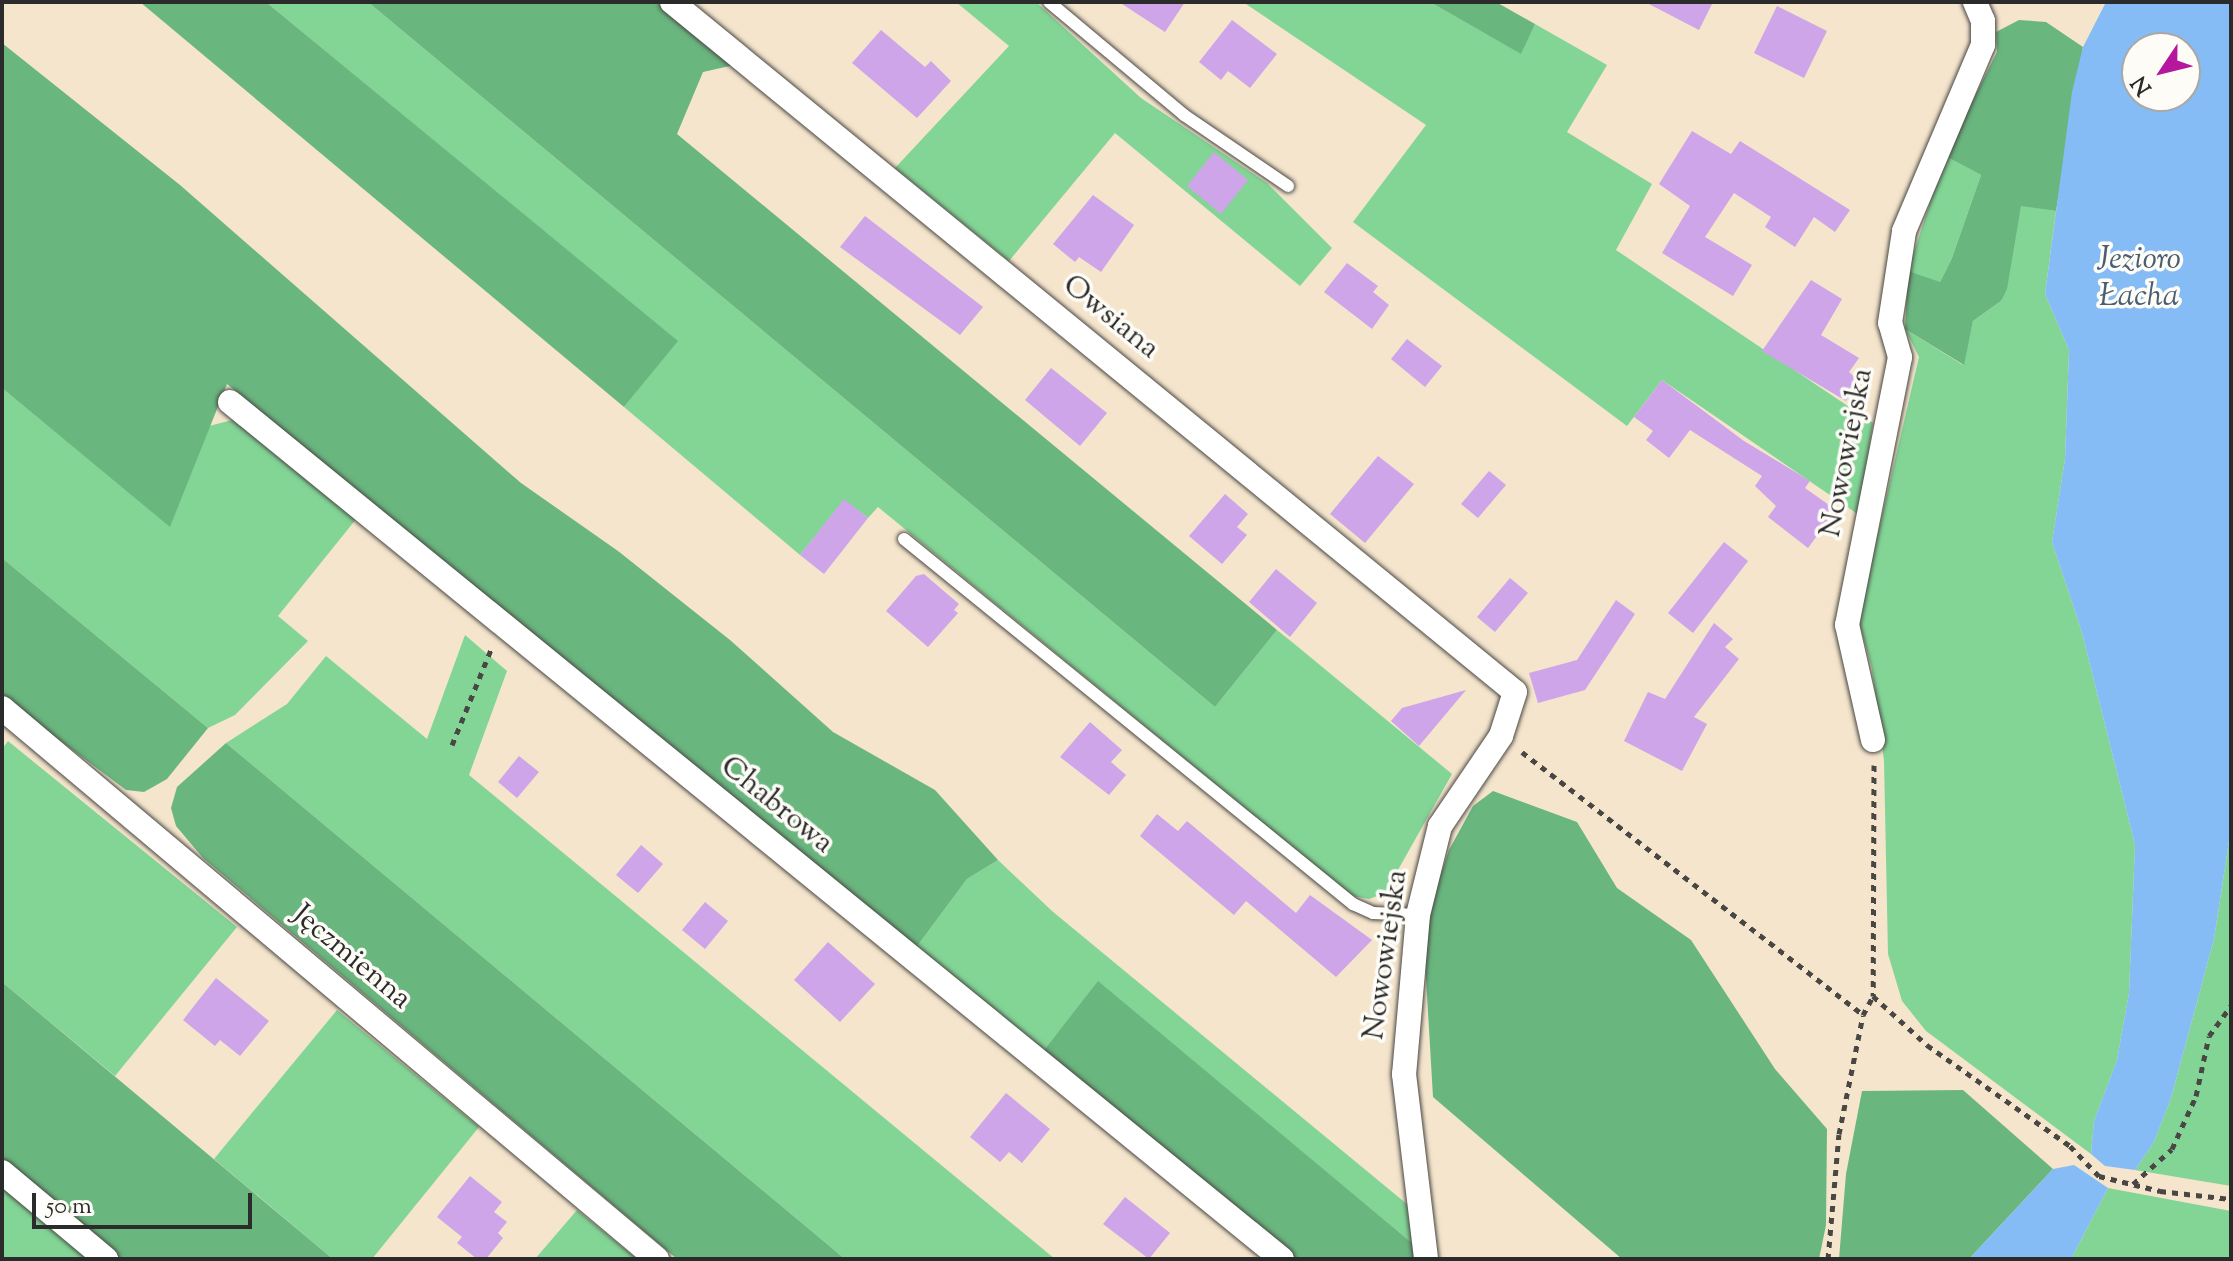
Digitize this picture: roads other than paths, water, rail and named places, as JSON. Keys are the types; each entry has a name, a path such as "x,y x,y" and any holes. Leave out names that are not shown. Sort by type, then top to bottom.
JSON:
{"street":[{"name":"Owsiana","path":"672,2 1508,683"},
{"name":"Nowowiejska","path":"1873,740 1871,712 1847,625 1900,357 1890,323 1904,231 1983,45 1983,21 1975,2"},
{"name":"Chabrowa","path":"230,402 1282,1259"},
{"name":"Nowowiejska","path":"1426,1259 1404,1074 1418,915 1440,826 1501,736 1514,709 1515,692 1508,683"},
{"name":"Jęczmienna","path":"2,708 657,1259"},
{"path":"2,1172 106,1259"}],"lane":[{"path":"1049,2 1184,115 1288,186"},
{"path":"904,539 1353,904 1373,913 1418,915"}],"water":[{"name":"Jezioro Łacha","path":"2106,2 2231,2 2231,828 2214,939 2171,1098 2154,1142 2135,1170 2105,1166 2091,1154 2094,1121 2117,1060 2129,993 2135,845 2081,629 2052,542 2065,459 2069,350 2045,294 2072,92 2083,47"},
{"path":"2074,1165 2108,1188 2071,1259 1969,1259 2053,1169"}]}
